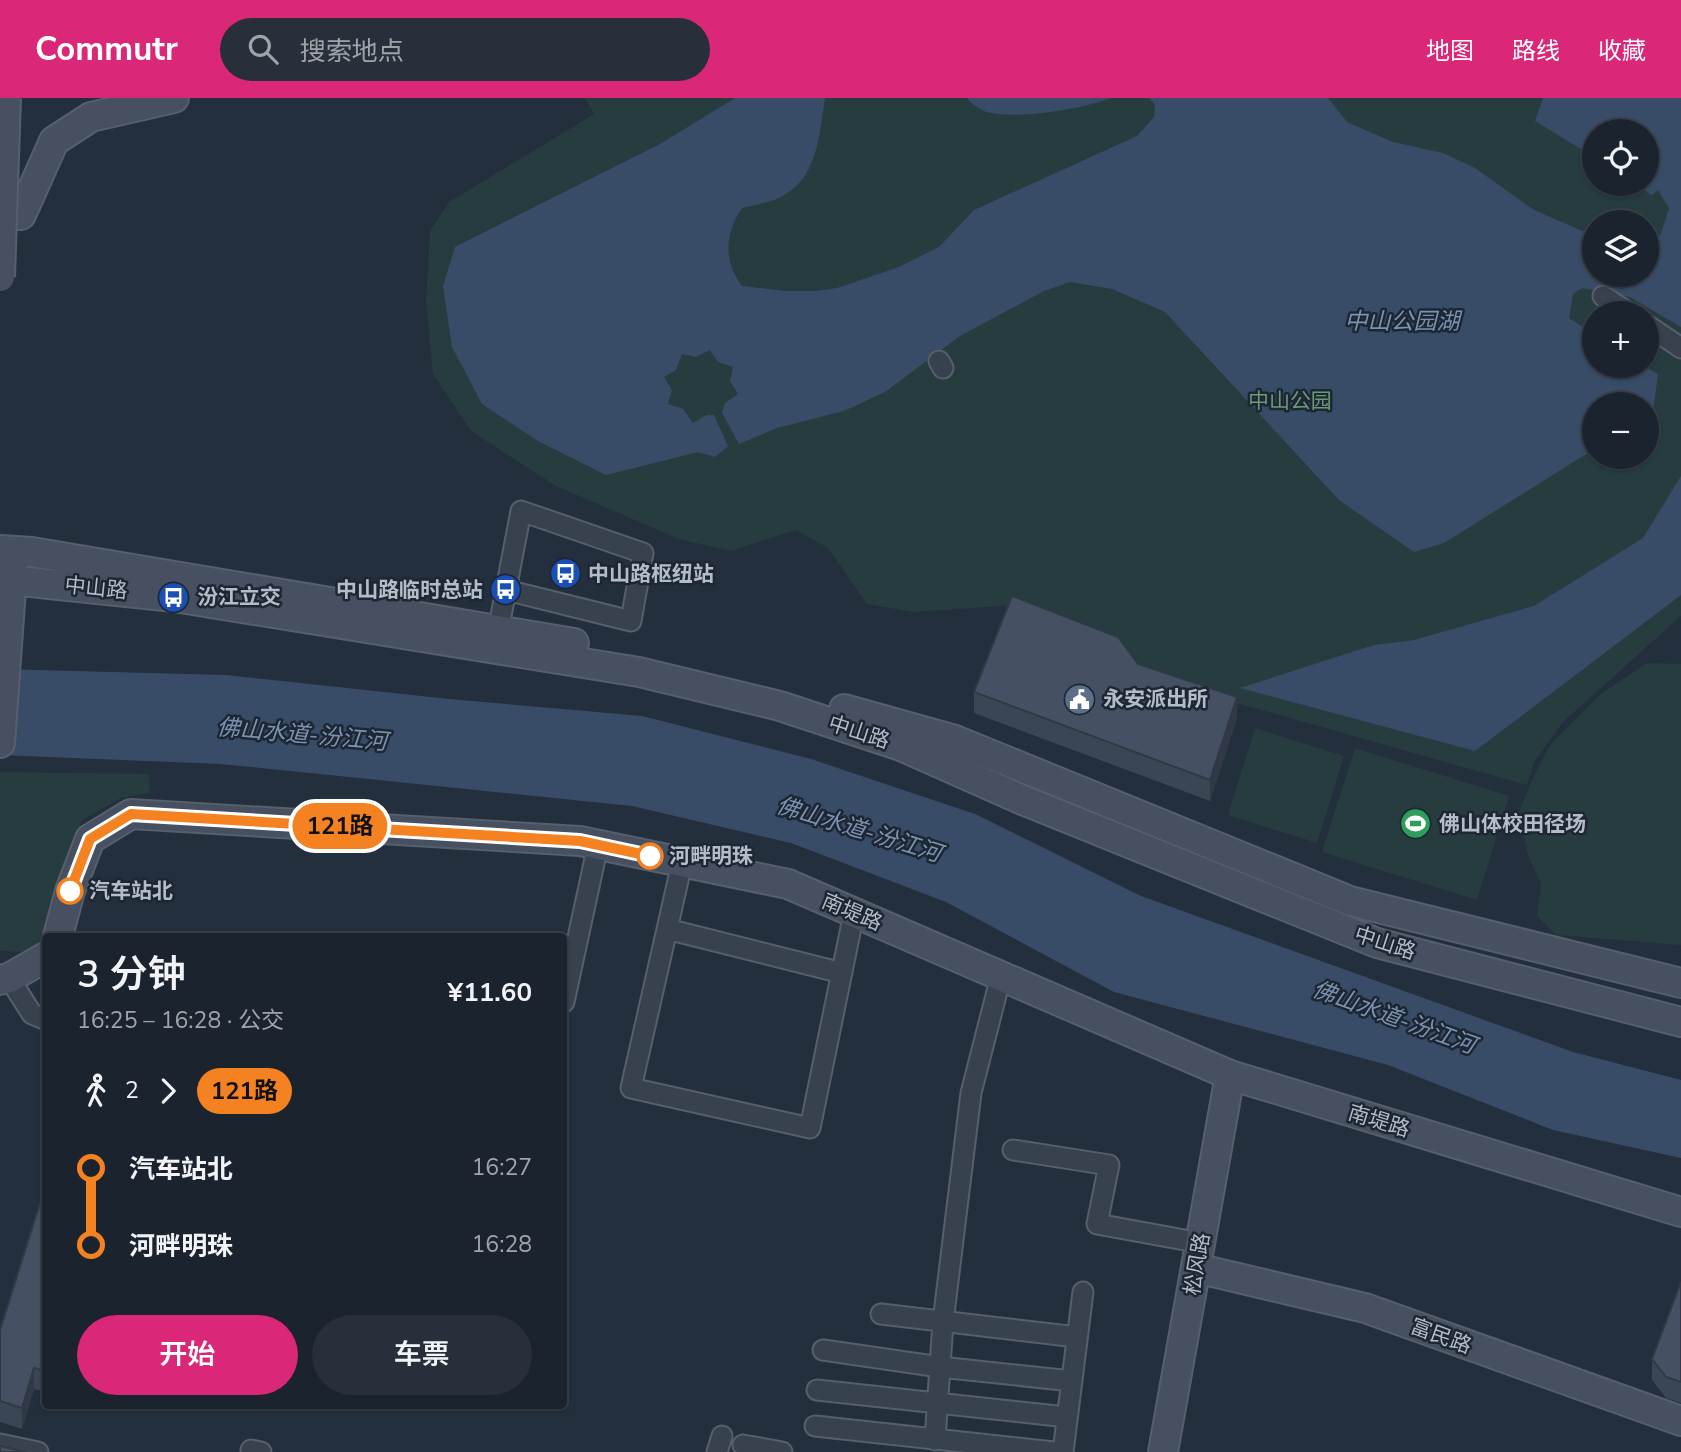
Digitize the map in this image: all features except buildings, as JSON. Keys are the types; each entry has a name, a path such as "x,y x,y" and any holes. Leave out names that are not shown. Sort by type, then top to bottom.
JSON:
{"street":[{"path":"0,277 6,98"},
{"path":"11,215 54,141 91,117 174,98"},
{"path":"1603,296 1611,301"},
{"path":"1659,333 1681,348"},
{"path":"496,640 521,511 643,553 631,621 506,590"},
{"path":"0,743 7,550"},
{"name":"中山路","path":"7,550 496,640 780,706 901,746 1025,801 1377,943 1681,1022"},
{"name":"中山路","path":"6,580 174,597 496,640 670,659 955,740 1350,901 1681,983"},
{"name":"南堤路","path":"59,933 70,891 90,839 131,814 580,841 788,884 1230,1075 1681,1212"},
{"path":"567,988 598,845"},
{"path":"682,863 631,1088 810,1128 854,913"},
{"path":"667,929 842,973"},
{"path":"42,959 5,979 32,1014 42,1018"},
{"path":"935,1440 943,1322 971,1093 1000,976"},
{"name":"松风路","path":"1163,1452 1230,1075"},
{"path":"1013,1150 1110,1165 1097,1224 1198,1255"},
{"name":"富民路","path":"1198,1255 1365,1308 1681,1421"},
{"path":"1063,1452 1083,1292"},
{"path":"881,1314 1077,1337"},
{"path":"823,1350 940,1367 1072,1381"},
{"path":"817,1390 1067,1416"},
{"path":"815,1426 1054,1452"},
{"path":"0,1444 38,1452"},
{"path":"743,1445 782,1452"}],"green space":[{"name":"中山公园","path":"585,98 1681,98 1681,616 1563,722 1534,762 1527,785 1141,676 1016,605 913,612 867,604 828,548 796,530 731,551 679,539 556,486 471,431 433,374 426,302 430,231 449,202 594,114"},
{"path":"1647,663 1681,664 1681,945 1556,935 1537,916 1541,884 1528,855 1519,812 1550,745 1601,694"},
{"path":"1255,728 1344,756 1317,843 1228,815"},
{"name":"佛山体校田径场","path":"1355,748 1509,796 1477,900 1322,852"},
{"path":"0,772 149,774 150,793 121,798 81,821 47,933 42,933 41,953 0,951"}],"water":[{"name":"中山公园湖","path":"735,98 825,98 818,141 802,180 779,198 742,208 732,227 729,247 732,267 742,286 816,291 837,288 899,267 939,247 974,210 1137,136 1154,117 1155,105 1149,98 1328,98 1347,122 1393,142 1443,153 1475,168 1534,210 1582,231 1582,287 1659,287 1659,235 1669,208 1659,192 1659,119 1582,119 1582,150 1535,121 1543,98 1681,98 1681,327 1659,314 1659,301 1637,301 1630,297 1582,288 1573,294 1569,318 1582,326 1582,378 1657,378 1656,392 1582,392 1582,457 1444,543 1414,552 1339,500 1165,312 1112,289 1070,282 1044,291 960,336 885,392 844,411 777,428 739,444 722,413 725,403 738,394 730,381 733,367 718,362 710,350 696,357 682,354 676,370 664,377 672,390 668,404 683,409 693,423 706,415 714,415 728,446 715,457 698,452 606,475 538,441 482,404 452,347 443,286 455,247 660,144"},
{"path":"967,98 1110,98 1066,110 1011,115 984,111"},
{"path":"1681,476 1681,595 1475,751 1240,688 1374,645 1414,640 1534,606 1643,538"},
{"name":"佛山水道-汾江河","path":"0,669 225,675 642,716 811,759 975,814 1141,896 1573,1052 1681,1080 1681,1158 1553,1130 1388,1065 1114,992 946,902 791,843 632,806 221,764 0,755"}],"bus line":[{"name":"121路","path":"70,891 90,839 131,814 580,841 650,856"}],"place":[{"name":"中山路枢纽站","path":"565,574"},
{"name":"中山路临时总站","path":"506,590"},
{"name":"汾江立交","path":"174,597"},
{"name":"永安派出所","path":"1080,699"},
{"name":"佛山体校田径场","path":"1416,824"},
{"name":"河畔明珠","path":"650,856"},
{"name":"汽车站北","path":"70,891"}]}
